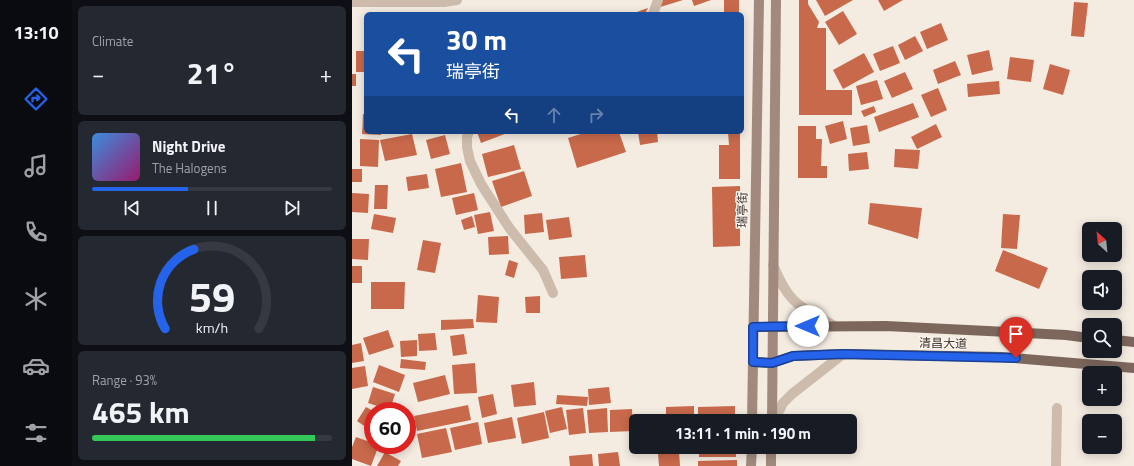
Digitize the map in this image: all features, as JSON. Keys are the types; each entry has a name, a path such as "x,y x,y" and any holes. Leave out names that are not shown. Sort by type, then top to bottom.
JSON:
{"main road":[{"name":"瑞亭街","path":"752,414 759,0"},
{"path":"773,414 772,326 776,0"},
{"name":"清昌大道","path":"753,327 886,326 1082,337"},
{"path":"1122,341 1134,342"},
{"name":"清昌大道","path":"753,362 772,363 793,356 843,354 1002,357 1134,368"},
{"path":"751,466 752,454"},
{"path":"771,454 771,466"}],"street":[{"path":"352,2 444,2 457,0"},
{"path":"654,12 658,0"},
{"path":"468,134 467,147 470,161 481,184 510,229 543,270 553,293"},
{"path":"773,264 790,297 810,313 835,326"},
{"path":"777,414 783,403 792,394 843,354"},
{"path":"1056,466 1058,408"}],"building":[{"path":"661,0 683,0 657,8"},
{"path":"692,0 711,0 694,6"},
{"path":"724,0 739,0 739,12 724,12"},
{"path":"799,0 808,0 808,4 819,22 817,28 826,28 826,90 852,90 852,115 799,115"},
{"path":"816,0 853,0 825,16"},
{"path":"878,0 903,0 884,11"},
{"path":"1074,2 1088,3 1084,37 1071,36"},
{"path":"648,8 646,12 637,12"},
{"path":"843,11 857,34 839,45 825,22"},
{"path":"941,23 948,40 927,49 920,32"},
{"path":"915,36 923,51 905,60 898,45"},
{"path":"893,46 900,63 880,71 873,54"},
{"path":"989,50 993,70 972,75 967,55"},
{"path":"356,51 364,51 364,72 356,72"},
{"path":"864,53 874,72 843,89 833,70"},
{"path":"1010,57 1034,60 1031,82 1007,79"},
{"path":"955,61 961,75 938,84 933,70"},
{"path":"1050,64 1070,70 1063,95 1043,89"},
{"path":"905,72 913,89 892,98 884,81"},
{"path":"352,74 356,74 356,86 352,86"},
{"path":"877,80 883,99 861,105 856,86"},
{"path":"999,81 1000,94 968,97 967,84"},
{"path":"938,88 947,110 931,117 921,95"},
{"path":"913,103 919,117 879,132 874,117"},
{"path":"874,106 876,112 864,117 861,111"},
{"path":"364,114 364,134 381,135 362,134"},
{"path":"843,121 847,139 830,144 825,126"},
{"path":"936,124 942,137 917,149 911,137"},
{"path":"867,125 870,143 853,146 850,128"},
{"path":"798,126 816,126 816,139 822,139 821,166 827,166 827,178 798,178"},
{"path":"412,134 417,155 385,161 380,140"},
{"path":"478,134 505,134 481,143"},
{"path":"581,134 620,134 626,152 577,168 568,138"},
{"path":"638,134 657,134 658,142 640,145"},
{"path":"728,134 740,134 740,179 719,179 719,145 729,145"},
{"path":"445,135 450,154 431,159 426,140"},
{"path":"360,139 379,140 378,167 360,166"},
{"path":"514,145 521,169 488,177 482,154"},
{"path":"895,149 920,150 918,169 894,167"},
{"path":"867,152 869,169 849,171 848,154"},
{"path":"461,163 467,192 441,197 435,169"},
{"path":"352,169 362,169 362,182 352,182"},
{"path":"524,171 532,196 501,207 492,181"},
{"path":"427,174 429,188 408,191 406,177"},
{"path":"375,185 388,185 387,209 374,209"},
{"path":"740,186 740,246 713,247 712,187"},
{"path":"352,193 369,194 368,213 352,212"},
{"path":"474,193 478,210 456,215 452,198"},
{"path":"870,203 922,208 918,239 868,224"},
{"path":"490,212 494,231 478,234 474,215"},
{"path":"542,213 544,232 525,234 524,215"},
{"path":"374,214 396,218 393,233 371,229"},
{"path":"1003,214 1020,215 1017,249 1001,248"},
{"path":"472,216 475,227 464,230 461,220"},
{"path":"569,217 572,237 549,240 546,220"},
{"path":"508,236 509,254 489,255 488,237"},
{"path":"352,239 369,239 368,260 352,259"},
{"path":"423,240 441,243 435,273 417,270"},
{"path":"1003,250 1048,268 1039,289 995,271"},
{"path":"585,255 587,277 561,279 559,257"},
{"path":"509,260 518,263 514,278 505,275"},
{"path":"352,266 362,266 362,283 352,283"},
{"path":"371,282 405,282 404,309 371,309"},
{"path":"478,295 499,297 497,323 476,322"},
{"path":"540,296 540,313 526,313 525,297"},
{"path":"473,319 474,328 441,330 441,320"},
{"path":"388,330 394,347 369,355 363,338"},
{"path":"435,333 437,350 419,351 418,334"},
{"path":"464,334 467,354 453,356 450,336"},
{"path":"417,340 417,356 401,357 400,341"},
{"path":"361,343 364,361 352,363 352,345"},
{"path":"401,359 426,362 425,370 400,368"},
{"path":"475,363 477,393 454,394 452,365"},
{"path":"379,365 405,375 399,392 373,382"},
{"path":"365,366 368,386 352,389 352,368"},
{"path":"445,375 450,394 418,402 413,383"},
{"path":"534,382 536,405 514,407 511,385"},
{"path":"373,387 395,394 392,402 368,402"},
{"path":"609,387 611,403 589,405 588,389"},
{"path":"493,394 497,414 482,418 478,397"},
{"path":"557,395 588,397 587,406 556,404"},
{"path":"468,405 471,420 417,431 416,416"},
{"path":"694,406 694,414 666,414 666,407"},
{"path":"735,406 735,414 698,414 698,407"},
{"path":"562,407 567,429 550,433 545,411"},
{"path":"583,408 586,433 569,435 566,410"},
{"path":"607,408 608,432 589,433 587,410"},
{"path":"632,409 632,414 629,414 629,431 610,432 610,410"},
{"path":"364,410 364,426 357,421"},
{"path":"544,412 549,438 522,444 517,418"},
{"path":"512,417 516,438 488,443 484,423"},
{"path":"478,422 482,444 455,450 450,428"},
{"path":"446,428 452,452 422,458 417,434"},
{"path":"356,437 364,440 364,454 376,454 371,466 352,459 352,447"},
{"path":"618,452 620,466 599,466 598,454"},
{"path":"384,454 389,454 401,461 398,466 377,466"},
{"path":"592,454 593,466 570,466 569,456"},
{"path":"658,454 679,454 680,466 659,466"},
{"path":"699,454 736,454 736,457 699,457"},
{"path":"737,460 737,466 698,466 698,461"}],"route":[{"path":"808,326 753,327 753,362 772,363 793,356 843,354 1016,358"}]}
